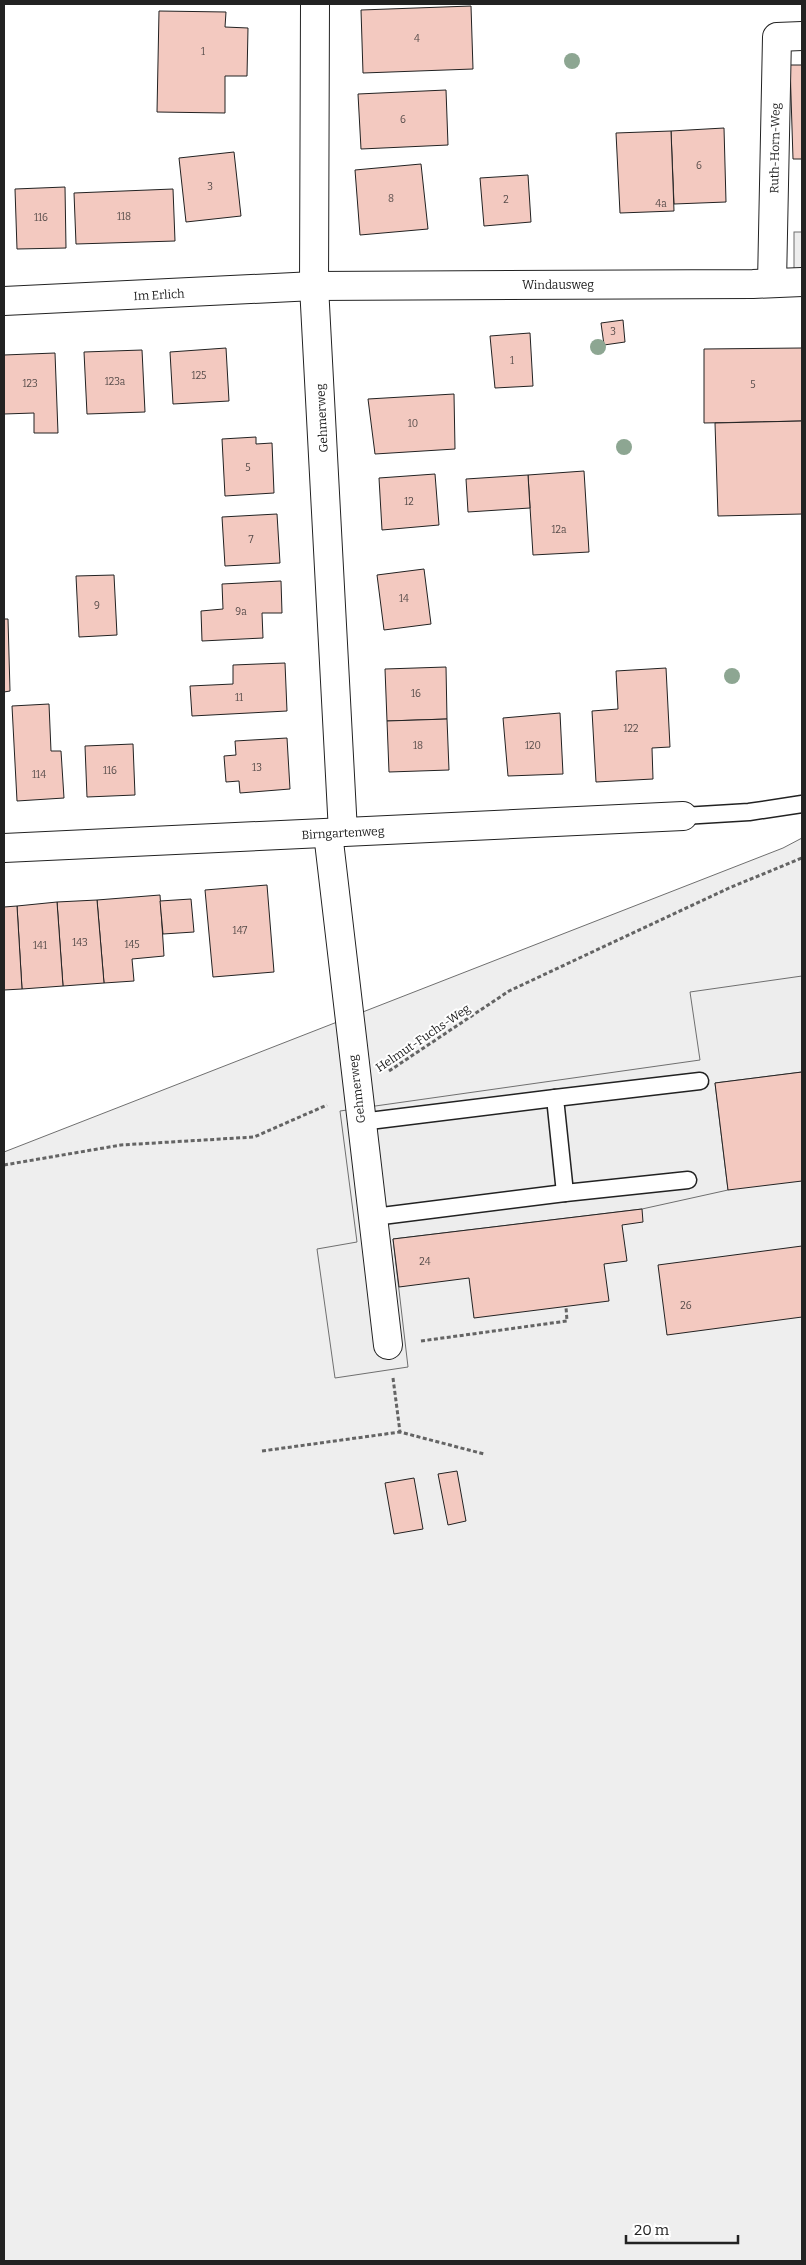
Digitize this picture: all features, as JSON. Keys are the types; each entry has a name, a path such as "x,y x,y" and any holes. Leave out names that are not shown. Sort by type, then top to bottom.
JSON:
{"street":[{"name":"Gehmerweg","path":"315,4 314,286 331,570 336,833 361,1122 388,1345"},
{"name":"Ruth-Horn-Weg","path":"772,283 777,37 802,36"},
{"name":"Windausweg","path":"314,286 802,282"},
{"name":"Im Erlich","path":"4,301 314,286"},
{"name":"Birngartenweg","path":"4,848 683,816"}],"lane":[{"path":"683,816 749,812 802,804"},
{"path":"361,1122 700,1081"},
{"path":"555,1098 565,1193"},
{"path":"374,1217 688,1180"}],"path":[{"name":"Helmut-Fuchs-Weg","path":"4,1165 121,1146 254,1137 358,1092 509,991 729,888 802,858"},
{"path":"400,1432 388,1345 567,1321 566,1306"},
{"path":"262,1451 400,1432 484,1454"}],"shaded area":[{"path":"794,232 802,232 802,282 794,282"},
{"path":"802,838 802,2261 4,2261 4,1152 783,848"},
{"path":"802,976 802,1072 715,1083 728,1190 642,1209 393,1239 408,1367 335,1378 317,1249 357,1242 340,1111 700,1060 690,992"}],"building":[{"path":"471,6 473,69 363,73 361,10"},
{"path":"159,11 226,12 225,27 248,28 247,76 225,76 225,113 157,112"},
{"path":"790,65 802,65 802,159 793,159"},
{"path":"446,90 448,145 361,149 358,94"},
{"path":"724,128 726,202 674,204 671,131"},
{"path":"671,131 674,211 620,213 616,133"},
{"path":"234,152 241,216 186,222 179,158"},
{"path":"421,164 428,229 360,235 355,170"},
{"path":"528,175 531,222 484,226 480,178"},
{"path":"65,187 66,248 17,249 15,189"},
{"path":"173,189 175,241 76,244 74,193"},
{"path":"623,320 625,342 604,345 601,323"},
{"path":"530,333 533,386 495,388 490,336"},
{"path":"226,348 229,401 173,404 170,352"},
{"path":"802,348 802,421 704,423 704,349"},
{"path":"142,350 145,412 87,414 84,352"},
{"path":"55,353 58,433 34,433 34,413 4,414 4,355"},
{"path":"454,394 455,449 375,454 368,399"},
{"path":"802,421 802,514 718,516 715,423"},
{"path":"256,437 256,444 272,443 274,493 225,496 222,439"},
{"path":"584,471 589,552 533,555 528,475"},
{"path":"435,474 439,525 382,530 379,478"},
{"path":"528,475 530,508 468,512 466,479"},
{"path":"277,514 280,563 225,566 222,517"},
{"path":"424,569 431,624 384,630 377,575"},
{"path":"114,575 117,635 79,637 76,576"},
{"path":"281,581 282,613 262,613 263,638 202,641 201,611 223,609 222,584"},
{"path":"4,619 8,619 10,691 4,692"},
{"path":"285,663 287,711 192,716 190,686 233,684 233,665"},
{"path":"446,667 447,719 387,721 385,669"},
{"path":"666,668 670,747 652,748 653,779 596,782 592,711 618,709 616,671"},
{"path":"49,704 51,751 61,751 64,798 17,801 12,706"},
{"path":"560,713 563,774 508,776 503,718"},
{"path":"447,719 449,770 389,772 387,721"},
{"path":"287,738 290,789 240,793 239,781 226,782 224,756 236,755 235,741"},
{"path":"133,744 135,795 87,797 85,746"},
{"path":"267,885 274,972 213,977 205,890"},
{"path":"160,895 164,956 132,959 134,981 104,983 97,900"},
{"path":"191,899 194,932 163,934 160,901"},
{"path":"97,900 104,983 63,986 57,902"},
{"path":"57,902 63,986 22,989 17,906"},
{"path":"17,906 22,989 4,990 4,907"},
{"path":"802,1072 802,1181 728,1190 715,1083"},
{"path":"642,1209 643,1222 622,1225 627,1261 604,1264 609,1301 474,1318 469,1278 399,1287 393,1239"},
{"path":"802,1246 802,1317 667,1335 658,1265"},
{"path":"457,1471 466,1521 448,1525 438,1474"},
{"path":"414,1478 423,1529 394,1534 385,1483"}]}
